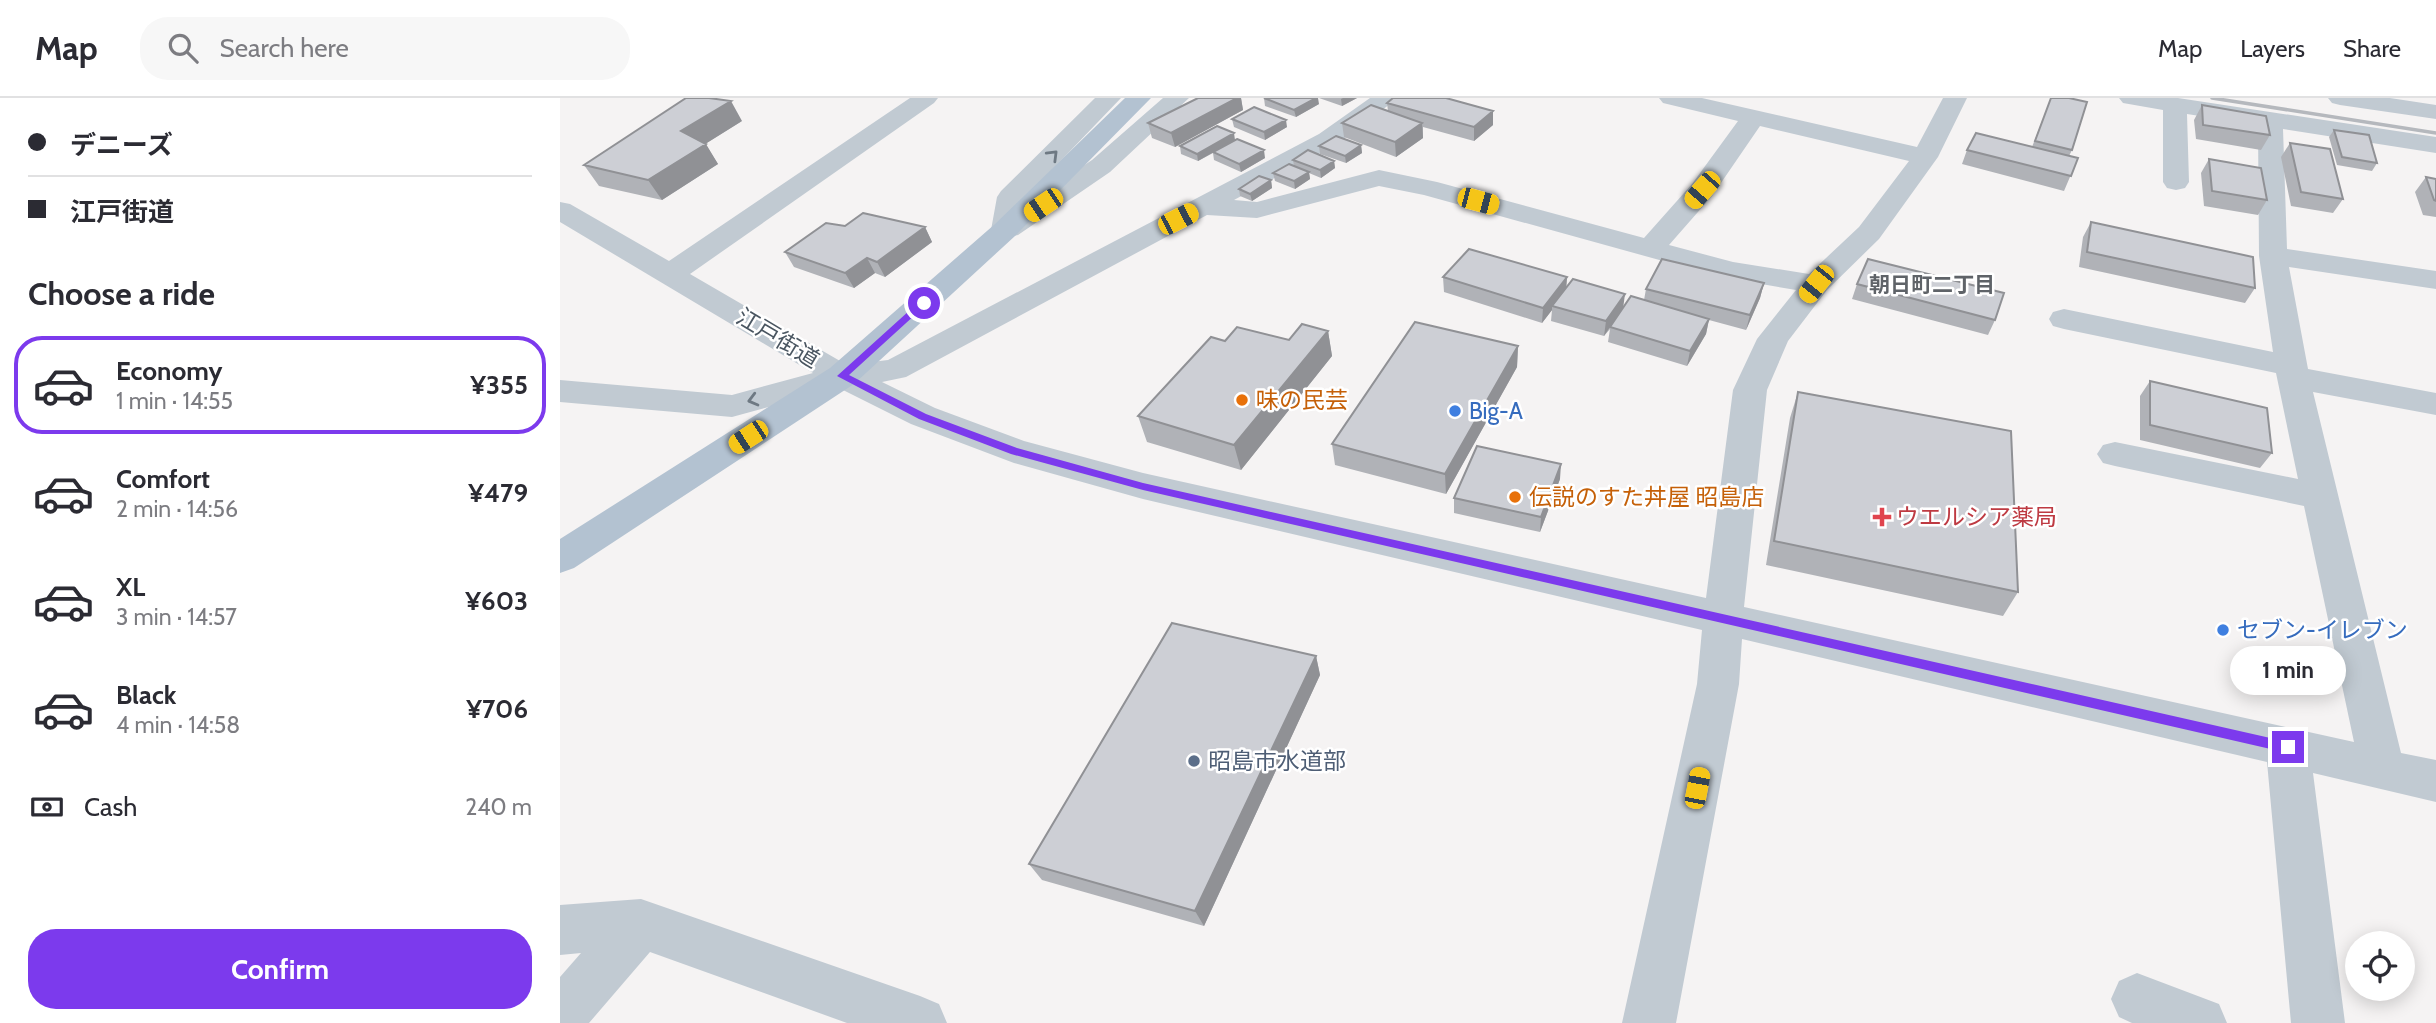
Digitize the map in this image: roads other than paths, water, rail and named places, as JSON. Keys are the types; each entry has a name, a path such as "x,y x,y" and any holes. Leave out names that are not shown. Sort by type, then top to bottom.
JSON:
{"main road":[{"path":"560,558 842,376 1005,230 1139,98"}],"street":[{"path":"670,274 926,98"},
{"path":"1005,230 1011,197 1109,98"},
{"path":"1005,230 1101,166 1177,98"},
{"path":"569,398 732,406 842,376 895,370 1328,139 1386,98"},
{"path":"1671,98 1925,156"},
{"path":"1650,1023 1718,684 1723,618 1750,390 1773,339 1816,284 1869,233 1925,156 1955,98"},
{"path":"2131,98 2436,145"},
{"path":"2340,98 2436,112"},
{"path":"2175,105 2176,182"},
{"path":"1651,247 1702,190 1753,118"},
{"path":"2270,120 2273,256 2292,372 2318,496 2382,768"},
{"path":"1202,206 1257,210 1378,178 1429,188 1731,271 1816,284"},
{"name":"江戸街道","path":"560,210 842,376 923,416 1014,451 1130,483 2436,780"},
{"path":"2273,256 2436,280"},
{"path":"2064,320 2436,404"},
{"path":"2115,454 2318,496"},
{"path":"2288,747 2318,1023"},
{"path":"560,1016 641,924"},
{"path":"560,930 641,924 920,1023"},
{"path":"2137,999 2200,1023"}],"railway":[{"path":"2212,98 2436,133"}],"place":[{"name":"味の民芸","path":"1242,400"},
{"name":"Big-A","path":"1455,411"},
{"name":"伝説のすた丼屋 昭島店","path":"1515,497"},
{"name":"ウエルシア薬局","path":"1882,517"},
{"name":"セブン-イレブン","path":"2223,630"},
{"name":"昭島市水道部","path":"1194,761"}],"district":[{"name":"朝日町二丁目","path":"1932,284"}]}
